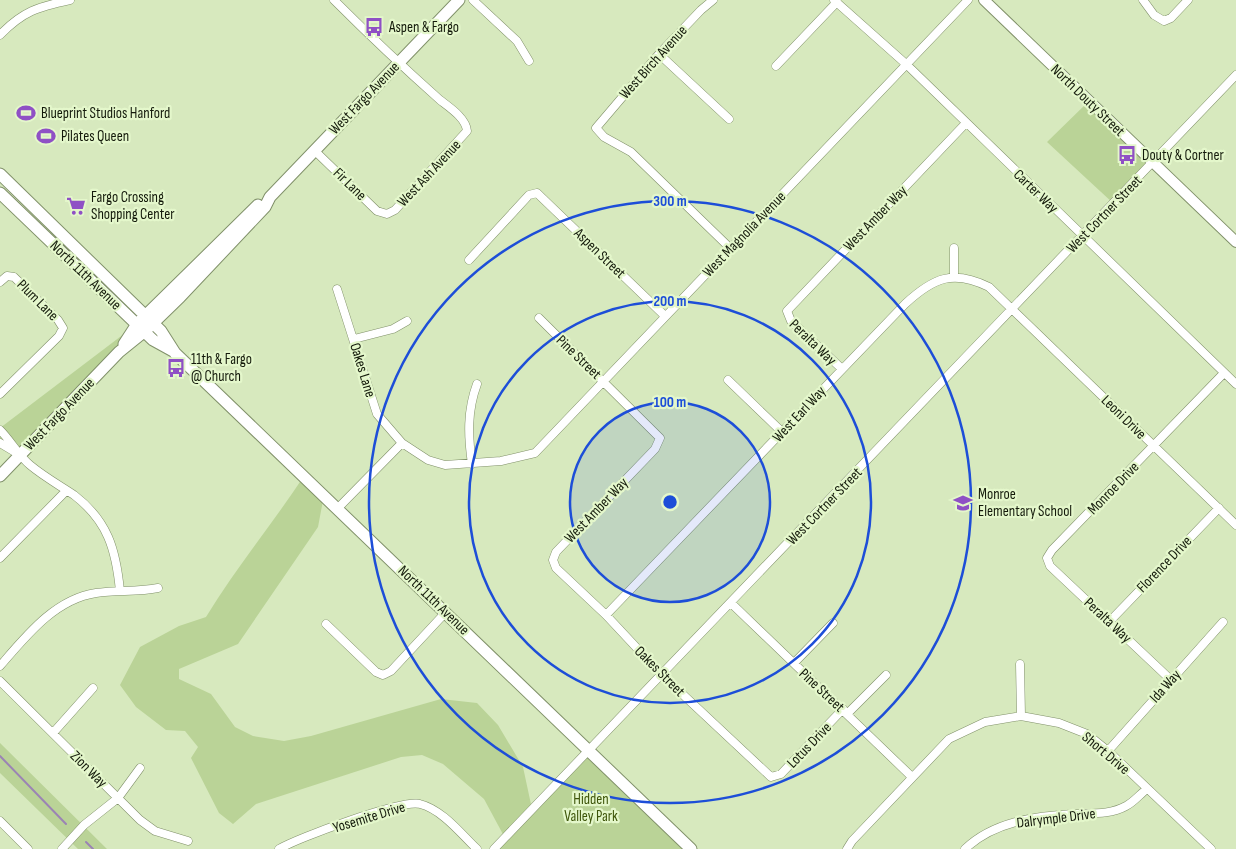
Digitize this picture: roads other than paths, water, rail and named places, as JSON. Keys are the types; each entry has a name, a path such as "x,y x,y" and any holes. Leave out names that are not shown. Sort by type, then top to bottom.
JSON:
{"main road":[{"name":"West Fargo Avenue","path":"0,476 119,352 234,227 261,202 270,197 459,0"},
{"name":"North 11th Avenue","path":"0,174 59,232 145,323 153,340 176,353 692,849"},
{"name":"North 11th Avenue","path":"0,192 9,195 43,228 59,232"},
{"name":"North 11th Avenue","path":"0,192 145,323"}],"street":[{"path":"0,35 27,12 38,7 70,0"},
{"path":"472,0 517,41 529,61"},
{"name":"West Birch Avenue","path":"713,0 701,10 660,54 596,128 604,137 630,152 730,248"},
{"name":"West Magnolia Avenue","path":"402,443 422,457 437,463 472,464 535,453 968,0"},
{"name":"North Douty Street","path":"984,0 1236,242"},
{"path":"1143,0 1154,14 1164,21 1171,18 1188,0"},
{"path":"336,1 399,62"},
{"path":"776,66 836,1"},
{"name":"Carter Way","path":"836,1 906,64 1236,384"},
{"path":"660,54 729,120"},
{"name":"West Ash Avenue","path":"387,214 395,210 466,134 468,129 452,110 399,62"},
{"name":"West Cortner Street","path":"494,849 1236,76"},
{"name":"West Amber Way","path":"786,313 966,123"},
{"name":"Fir Lane","path":"314,150 377,210 387,214"},
{"name":"Aspen Street","path":"469,260 529,195 534,192 541,196 665,316"},
{"path":"954,248 954,276 970,279 988,287 1013,309"},
{"name":"Plum Lane","path":"0,282 10,275 14,276 63,328 59,336 0,394"},
{"name":"West Earl Way","path":"606,615 921,289 954,276"},
{"name":"Oakes Lane","path":"337,289 377,414 402,443"},
{"name":"Leoni Drive","path":"1013,309 1236,525"},
{"name":"Peralta Way","path":"786,313 791,321 842,369"},
{"name":"Pine Street","path":"539,318 660,438"},
{"path":"354,339 392,329 407,321"},
{"name":"Monroe Drive","path":"1047,560 1052,550 1224,373"},
{"path":"728,380 782,432"},
{"path":"472,464 468,427 477,384"},
{"path":"0,430 13,443 20,455"},
{"name":"West Amber Way","path":"553,560 562,545 655,449 660,438"},
{"path":"0,443 20,455 92,511 102,524 116,554 120,591"},
{"path":"338,508 402,443"},
{"path":"0,558 66,491"},
{"name":"Florence Drive","path":"1110,621 1219,508"},
{"name":"Oakes Street","path":"553,560 556,568 606,615 662,675 773,778"},
{"name":"Peralta Way","path":"1047,560 1050,566 1171,680"},
{"path":"0,666 60,606 81,596 158,588"},
{"name":"Pine Street","path":"732,603 912,777"},
{"path":"326,624 376,672 383,675 391,671 446,612"},
{"name":"Ida Way","path":"1108,751 1223,622"},
{"path":"794,663 833,623"},
{"path":"1020,664 1021,716"},
{"name":"Lotus Drive","path":"773,778 781,774 886,675"},
{"name":"Zion Way","path":"0,681 140,820 155,831 188,841"},
{"path":"53,733 92,688"},
{"name":"Short Drive","path":"847,849 912,777 955,735 985,722 1021,716 1066,725 1087,734 1108,751 1212,849"},
{"path":"62,849 84,825 118,798 140,768"},
{"name":"Dalrymple Drive","path":"965,849 984,835 1015,822 1063,814 1116,810 1126,806 1147,788"},
{"name":"Yosemite Drive","path":"278,849 384,809 414,803 429,807 442,816 477,849"},
{"path":"0,821 28,849"}],"waterway":[{"path":"0,756 66,824"},
{"path":"86,842 93,849"}],"place":[{"name":"Aspen & Fargo","path":"374,27"},
{"name":"Blueprint Studios Hanford","path":"26,113"},
{"name":"Pilates Queen","path":"46,136"},
{"name":"Douty & Cortner","path":"1127,155"},
{"name":"Fargo Crossing Shopping Center","path":"76,206"},
{"name":"11th & Fargo @ Church","path":"176,368"},
{"name":"Monroe Elementary School","path":"963,503"}],"park label":[{"name":"Hidden Valley Park","path":"591,808"}]}
